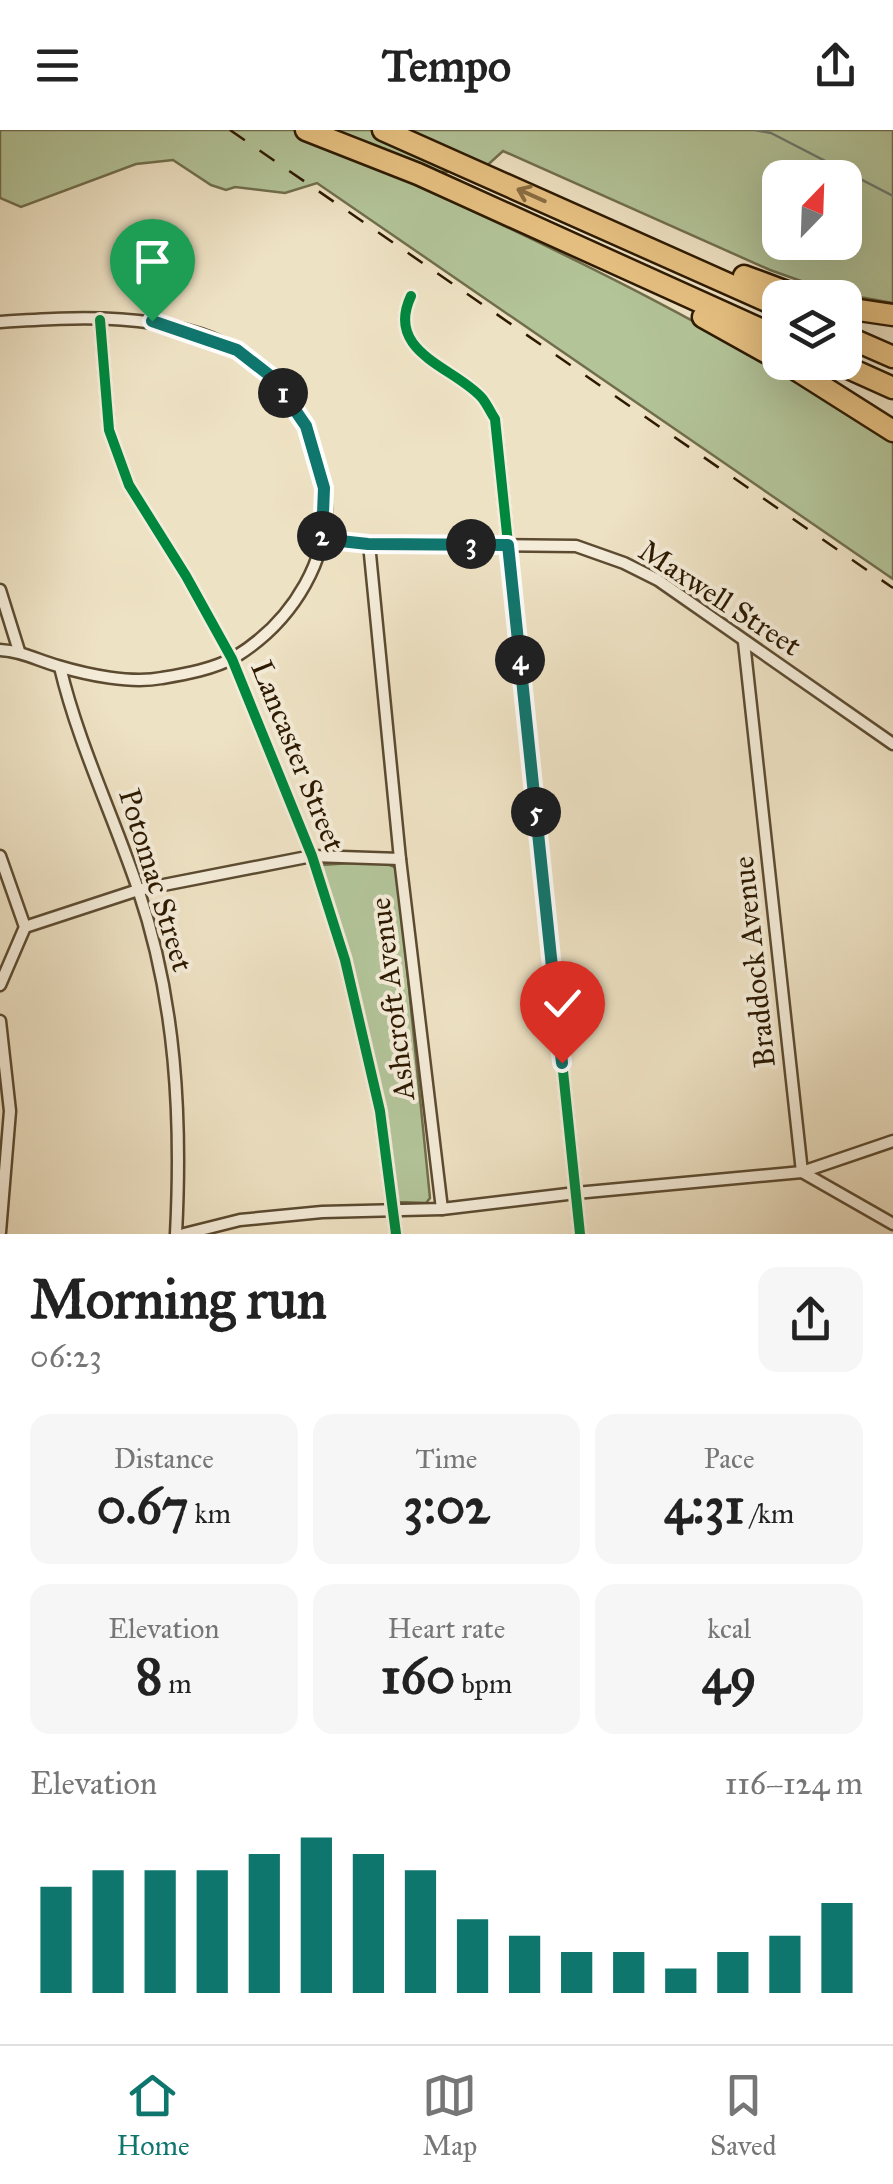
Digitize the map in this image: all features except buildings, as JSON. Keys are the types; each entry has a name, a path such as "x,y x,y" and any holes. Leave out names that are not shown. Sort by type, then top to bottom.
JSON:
{"highway":[{"path":"306,130 418,174 762,330"},
{"path":"382,130 762,299"},
{"path":"570,213 762,283"},
{"path":"592,255 762,350"},
{"path":"862,310 893,315"},
{"path":"862,343 893,357"},
{"path":"862,374 893,388"},
{"path":"813,380 893,430"}],"street":[{"path":"411,296 405,321 412,341 421,354 482,397 495,419 580,1234"},
{"name":"Lancaster Street","path":"100,320 109,430 128,485 186,576 232,659 312,856 345,960 380,1111 396,1234"},
{"path":"0,322 152,321 237,350 273,378 306,426 324,488 322,539 301,594 281,622 232,659 157,679 122,678 60,667 19,651 0,650"},
{"name":"Maxwell Street","path":"322,539 368,544 576,546 624,563 658,580 893,744"},
{"name":"Ashcroft Avenue","path":"368,544 400,860 442,1210"},
{"path":"0,590 19,651"},
{"name":"Braddock Avenue","path":"744,642 802,1172"},
{"name":"Potomac Street","path":"60,667 71,714 138,890 167,1000 180,1155 176,1234"},
{"path":"0,856 25,927 0,985"},
{"path":"25,927 138,890 312,856 400,860"},
{"path":"0,1021 4,1093 10,1111 0,1232"},
{"path":"184,1234 240,1220 322,1212 442,1210 802,1172 893,1141"},
{"path":"802,1172 893,1224"}],"green space":[{"path":"0,130 893,130 893,303 862,297 862,280 798,280 770,270 503,151 481,171 391,173 648,297 762,360 762,380 795,380 893,443 893,579 317,183 285,193 235,187 226,190 211,185 173,160 136,164 21,207 0,198"},
{"path":"381,861 397,868 430,1198 426,1203 398,1202 365,1019 321,865"}],"waterway":[{"path":"755,130 771,133 893,196"}],"railway":[{"path":"230,130 893,588"}],"cycle path":[{"path":"411,296 405,315 414,345 470,387 495,419 580,1234"},
{"path":"100,320 109,430 129,485 232,659 312,856 345,960 380,1111 396,1234"}],"route":[{"path":"152,321 237,350 273,378 306,426 324,488 322,539 368,544 508,545 562,1063"}]}
